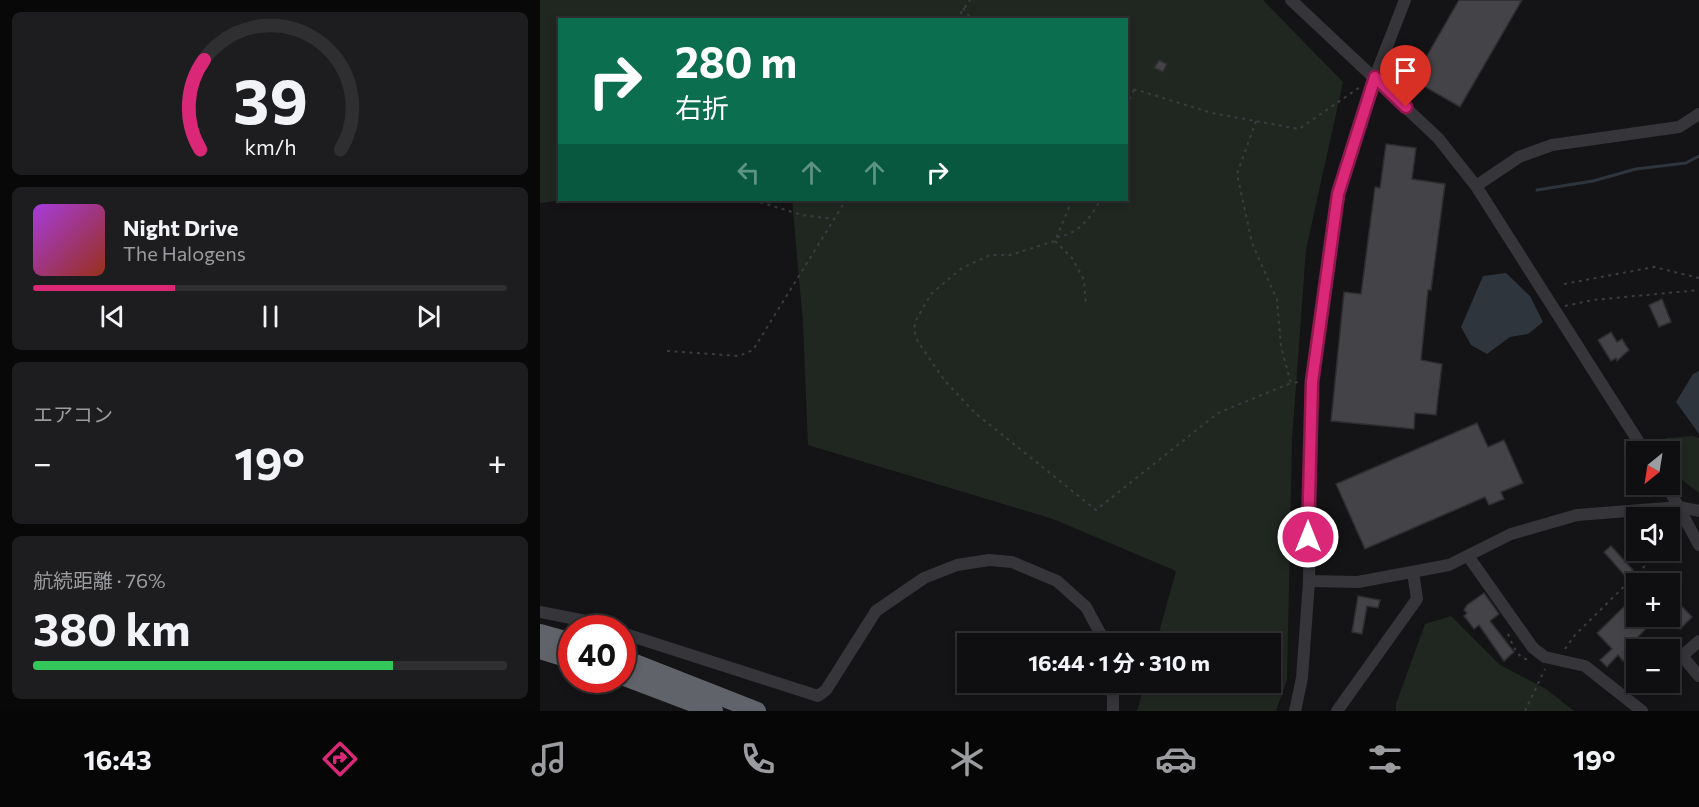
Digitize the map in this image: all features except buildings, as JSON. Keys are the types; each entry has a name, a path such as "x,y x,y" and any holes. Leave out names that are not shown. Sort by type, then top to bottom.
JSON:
{"highway":[{"path":"540,633 558,638"},
{"path":"540,650 558,656"},
{"path":"636,663 757,711"},
{"path":"636,681 714,711"}],"street":[{"path":"1291,0 1438,138 1476,186 1557,310 1638,441"},
{"path":"1295,711 1302,678 1309,581 1312,382 1338,194 1375,77 1405,0"},
{"path":"1476,186 1519,157 1552,145 1679,127 1699,114"},
{"path":"1673,495 1699,545"},
{"path":"1680,507 1699,511"},
{"path":"1309,581 1358,582 1449,565 1511,534 1577,515 1626,511"},
{"path":"1468,556 1533,648 1554,658 1586,666 1642,711"},
{"path":"636,638 818,696 826,690 876,611 924,578 957,565 988,560 1012,562 1057,581 1086,607 1100,633"},
{"path":"1337,711 1417,600 1413,572"},
{"path":"540,612 558,616"},
{"path":"1699,641 1682,656 1699,676"},
{"path":"1113,693 1113,711"}],"path":[{"path":"957,18 970,0"},
{"path":"963,8 970,18"},
{"path":"1128,89 1212,113 1299,129 1375,77"},
{"path":"1128,102 1134,90"},
{"path":"1256,121 1237,174 1252,243 1277,300 1281,347 1291,383"},
{"path":"756,201 802,215 834,219"},
{"path":"667,351 739,356 753,350 845,201"},
{"path":"1072,201 1055,241 1010,255 990,255 962,268 931,294 915,322 914,330 918,342 938,371 975,413 1096,510 1218,413 1291,383 1312,382"},
{"path":"1057,237 1071,235 1087,220 1099,201"},
{"path":"1055,241 1072,258 1084,280 1086,305"},
{"path":"1564,284 1654,267 1699,278"},
{"path":"1557,310 1568,305 1593,300 1699,290"},
{"path":"1525,711 1554,658 1650,561"}],"shaded area":[{"path":"540,0 1263,0 1343,82 1306,250 1292,440 1287,680 1276,711 1137,711 1142,693 1281,693 1281,633 1159,633 1176,571 1053,519 808,445 803,323 792,201 1128,201 1128,18 558,18 558,201 540,203"},
{"path":"1506,273 1530,296 1543,322 1528,334 1510,337 1487,354 1471,345 1461,327 1483,276"},
{"path":"1699,371 1699,434 1676,402 1693,374"},
{"path":"1692,436 1699,438 1699,493 1680,478 1680,441 1665,441 1666,438"},
{"path":"1451,616 1500,665 1546,689 1574,711 1396,711 1396,704 1425,624"}],"waterway":[{"path":"1537,190 1593,181 1636,169 1686,163 1699,156"}],"route":[{"path":"1308,537 1312,382 1338,194 1375,77 1406,107"}]}
